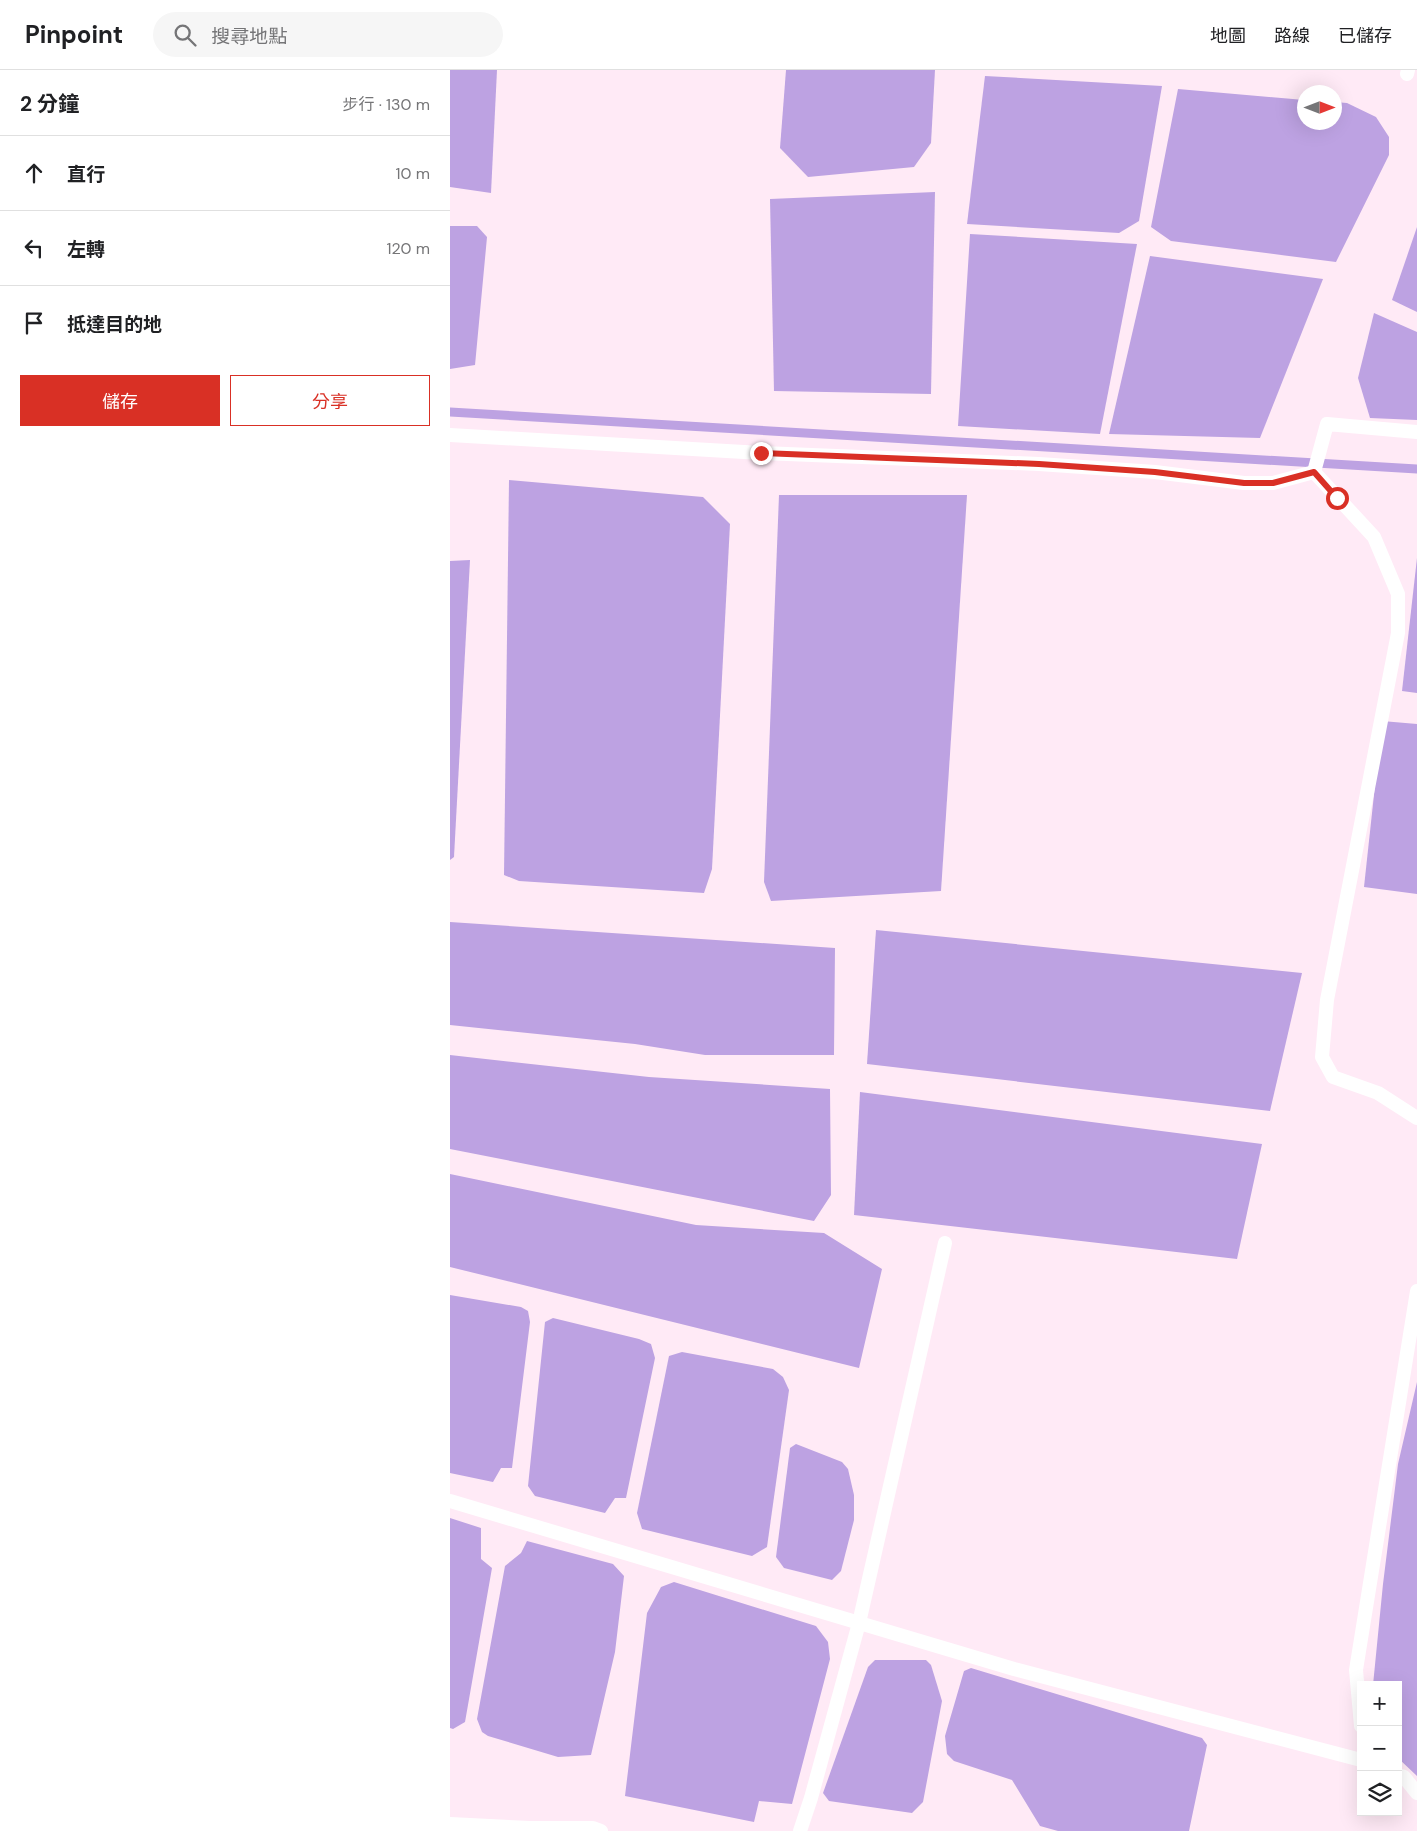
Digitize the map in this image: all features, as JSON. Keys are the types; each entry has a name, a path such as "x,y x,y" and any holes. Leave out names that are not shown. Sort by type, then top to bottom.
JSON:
{"lane":[{"path":"1314,472 1327,424 1417,432"},
{"path":"450,434 761,453 1039,464 1155,472 1244,483 1273,483 1314,472"},
{"path":"1314,472 1374,537 1398,594 1398,633 1327,1000 1322,1057 1333,1077 1378,1093 1417,1118"},
{"path":"800,1831 811,1798 859,1623 945,1243"},
{"path":"1357,1681 1356,1670 1415,1325 1417,1291"},
{"path":"450,1501 1014,1669 1357,1759"},
{"path":"1402,1776 1417,1793"},
{"path":"450,1824 530,1828 592,1828 600,1831"}],"shaded area":[{"path":"450,70 497,70 491,193 450,187"},
{"path":"786,70 935,70 931,143 914,167 808,177 780,148"},
{"path":"985,76 1162,86 1139,221 1119,233 967,224"},
{"path":"1178,89 1297,99 1297,130 1342,130 1342,103 1347,103 1376,117 1389,137 1389,155 1336,262 1171,241 1151,227"},
{"path":"935,192 931,394 774,391 770,199"},
{"path":"450,226 477,226 487,237 475,365 450,369"},
{"path":"1417,227 1417,312 1392,300"},
{"path":"970,234 1137,244 1100,434 958,426"},
{"path":"1150,256 1323,279 1260,438 1109,434"},
{"path":"1374,313 1417,332 1417,420 1370,418 1358,378"},
{"path":"509,480 703,497 730,524 712,869 704,893 519,881 504,875"},
{"path":"779,495 967,495 941,891 771,901 764,882"},
{"path":"1417,558 1417,693 1402,691"},
{"path":"470,560 454,857 450,860 450,561"},
{"path":"1382,721 1417,724 1417,894 1364,887"},
{"path":"450,922 835,948 834,1055 705,1055 635,1044 450,1025"},
{"path":"876,930 1302,973 1270,1111 867,1064"},
{"path":"450,1055 649,1077 830,1089 831,1195 814,1221 450,1149"},
{"path":"860,1092 1262,1144 1237,1259 854,1215"},
{"path":"450,1174 696,1225 824,1233 882,1269 859,1368 450,1267"},
{"path":"450,1295 521,1307 528,1311 530,1322 512,1468 501,1468 493,1482 450,1473"},
{"path":"553,1318 639,1339 651,1344 655,1358 626,1498 615,1498 605,1513 535,1496 528,1486 545,1322"},
{"path":"682,1352 773,1369 783,1377 789,1390 767,1547 752,1556 642,1529 637,1513 669,1356"},
{"path":"1417,1382 1417,1776 1402,1762 1402,1681 1373,1681 1398,1464"},
{"path":"796,1444 842,1462 848,1469 854,1495 854,1520 841,1571 832,1580 784,1568 776,1557 790,1448"},
{"path":"450,1518 481,1528 481,1559 492,1568 465,1722 453,1729 450,1728"},
{"path":"527,1541 613,1564 624,1576 615,1652 591,1755 558,1757 488,1736 482,1732 477,1719 505,1566 521,1553"},
{"path":"674,1582 816,1626 828,1642 830,1659 792,1804 759,1801 754,1822 625,1796 647,1613 661,1587"},
{"path":"875,1660 926,1660 931,1665 942,1701 923,1802 912,1813 829,1801 823,1793 868,1667"},
{"path":"971,1668 1202,1738 1207,1745 1189,1831 1058,1831 1040,1826 1012,1780 954,1761 947,1754 945,1736 964,1671"}],"waterway":[{"path":"450,412 1417,469"}],"route":[{"path":"761,453 1039,464 1155,472 1244,483 1273,483 1314,472 1337,498"}]}
